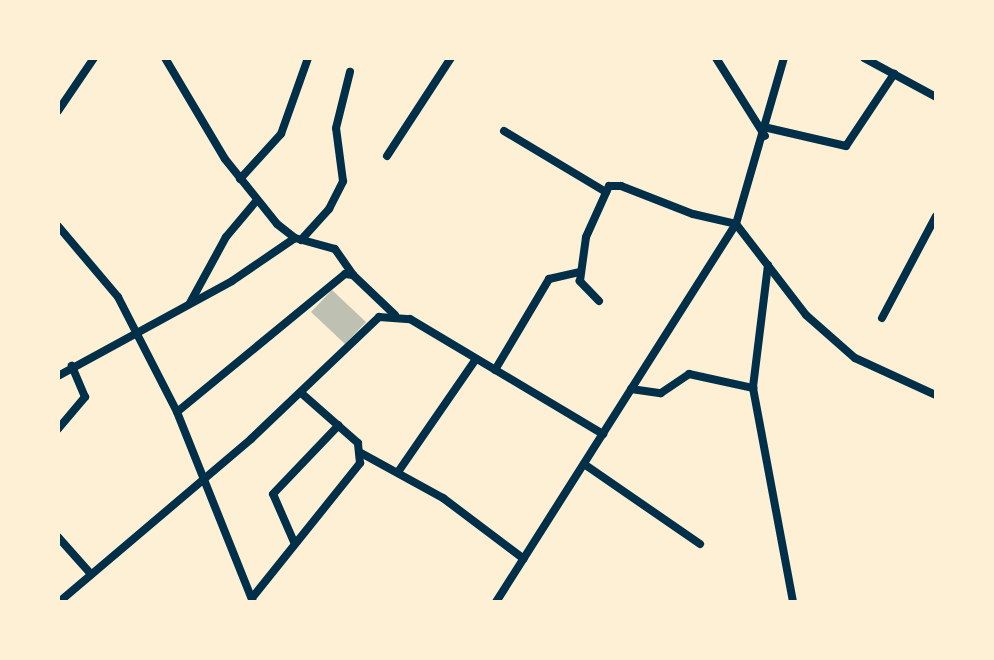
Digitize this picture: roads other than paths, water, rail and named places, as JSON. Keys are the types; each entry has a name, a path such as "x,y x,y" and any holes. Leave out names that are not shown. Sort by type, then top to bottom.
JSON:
{"street":[{"path":"58,111 94,58"},
{"path":"165,58 240,179 298,239 335,249 353,275 395,315 603,434"},
{"path":"240,179 281,134 308,58"},
{"path":"387,156 451,58"},
{"path":"716,58 766,132 846,146 894,74"},
{"path":"496,602 736,224 766,132 784,58"},
{"path":"864,58 936,97"},
{"path":"58,375 137,335 298,239 329,209 343,181 336,128 350,72"},
{"path":"504,131 606,192"},
{"path":"599,301 581,286 580,272 586,237 609,186 621,186 693,214 736,224 806,315 855,358 936,395"},
{"path":"190,304 226,237 257,200"},
{"path":"882,318 936,216"},
{"path":"58,226 100,271 137,335 177,412 253,600"},
{"path":"768,265 753,388 793,602"},
{"path":"495,370 549,279 580,272"},
{"path":"177,412 334,279 353,275"},
{"path":"59,602 301,393 379,317 395,315"},
{"path":"398,472 476,359"},
{"path":"58,429 85,397 72,366"},
{"path":"631,389 661,393 689,374 753,388"},
{"path":"301,393 339,425 361,453 443,498 524,559"},
{"path":"294,542 273,494 339,425"},
{"path":"253,600 294,542 360,463 361,453"},
{"path":"584,464 700,544"},
{"path":"58,537 91,574"}]}
